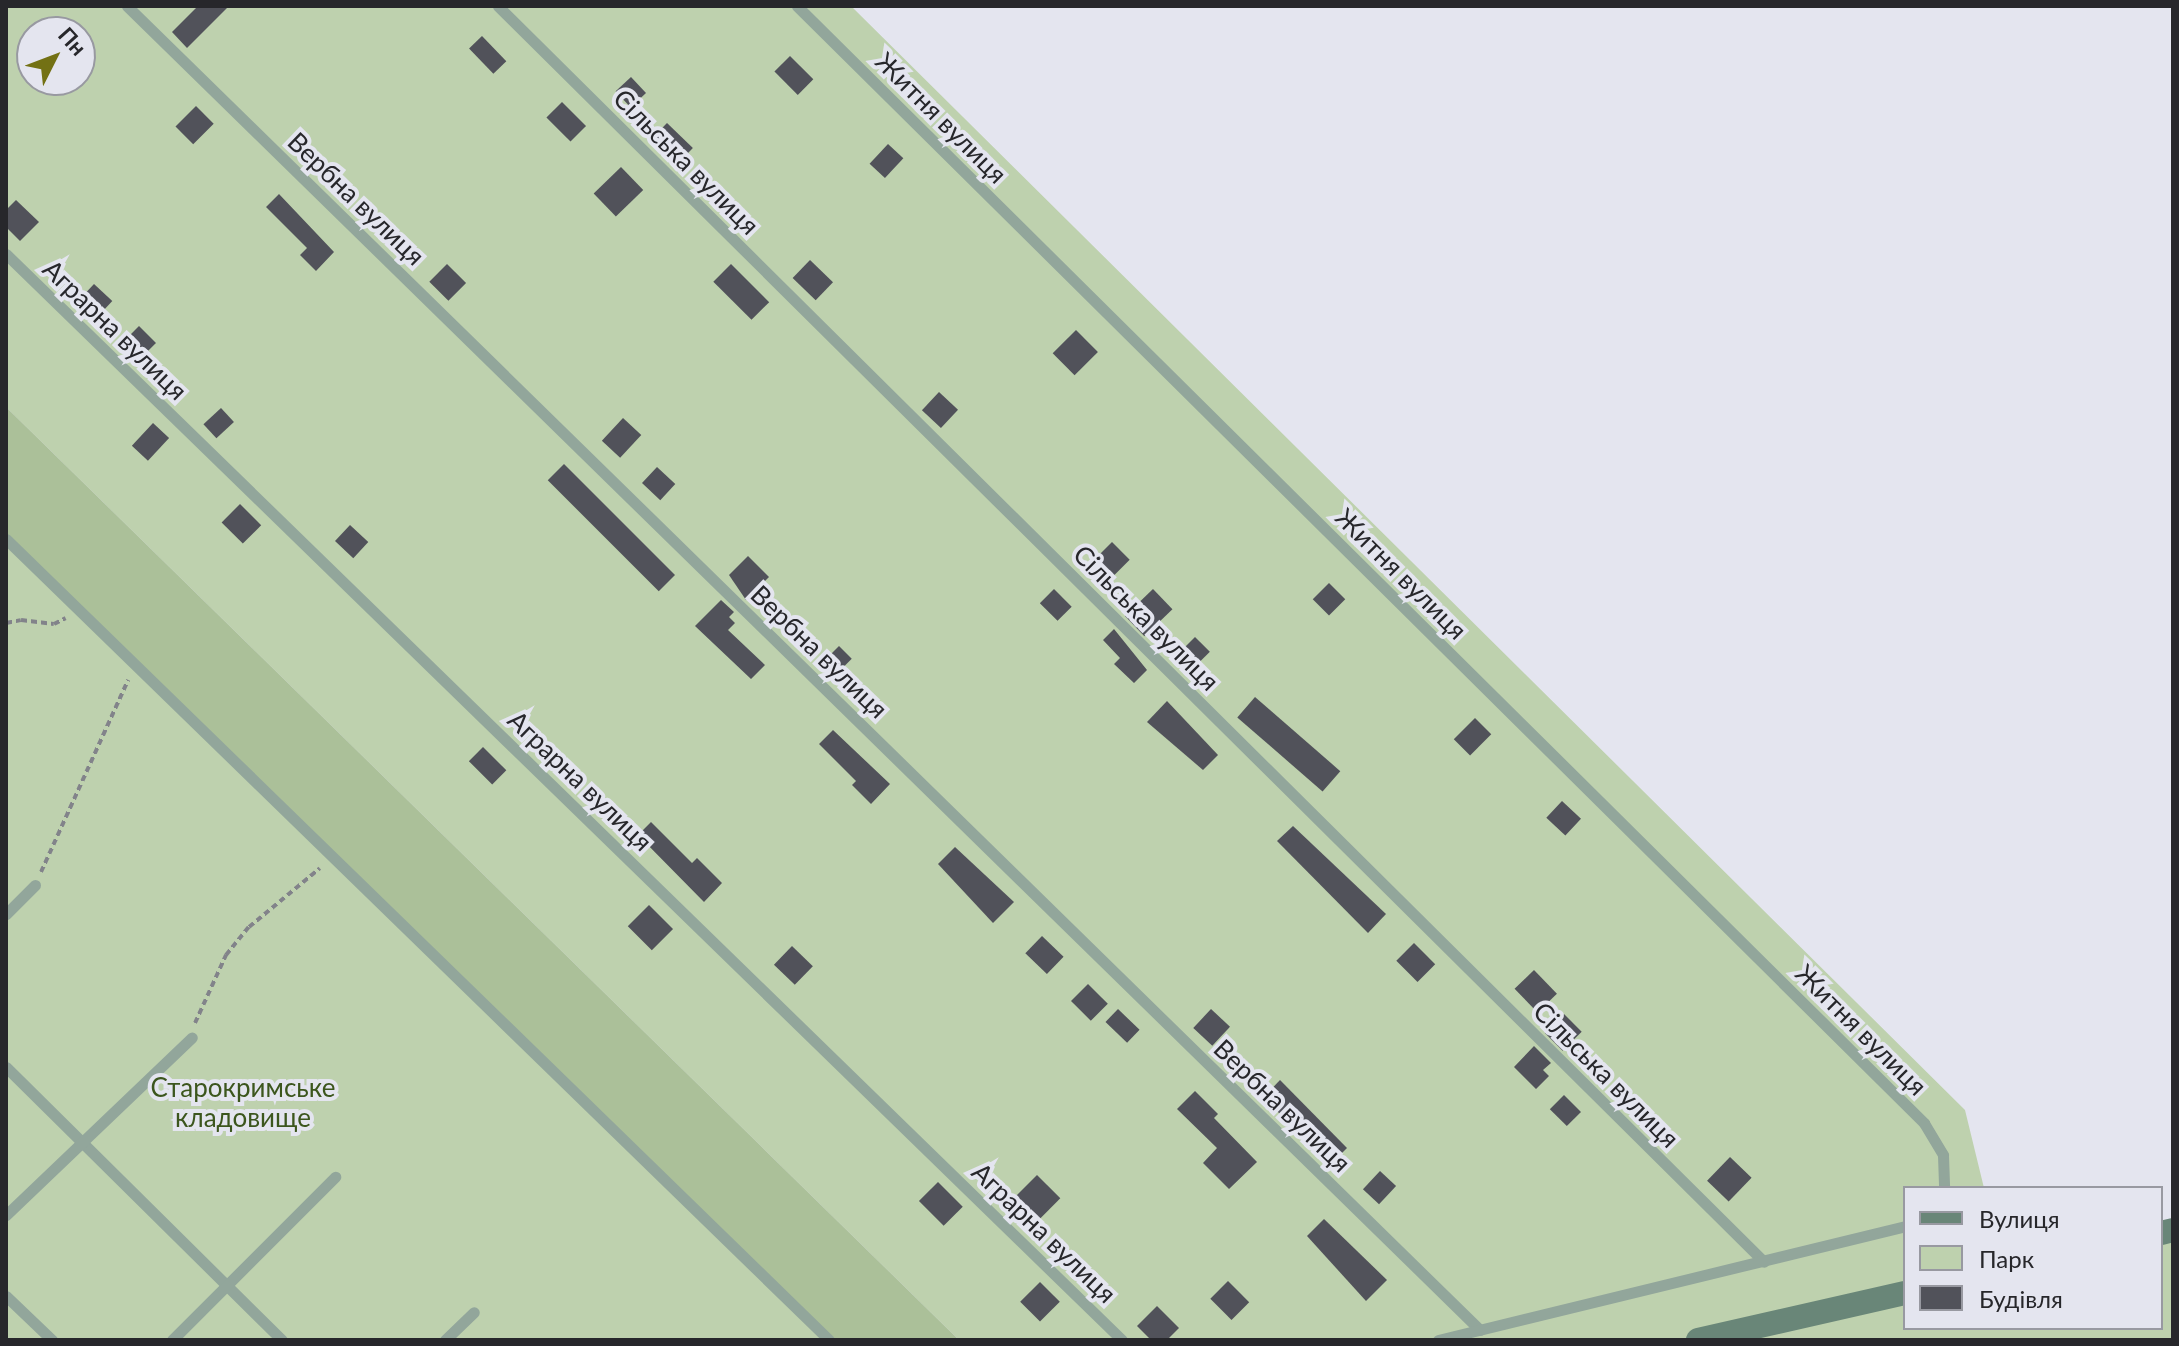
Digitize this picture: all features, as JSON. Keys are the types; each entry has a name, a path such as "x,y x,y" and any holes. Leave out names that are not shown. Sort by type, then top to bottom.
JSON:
{"street":[{"path":"1698,1340 1903,1293"}],"lane":[{"name":"Вербна вулиця","path":"127,6 1480,1330"},
{"name":"Сільська вулиця","path":"498,6 1764,1262"},
{"name":"Житня вулиця","path":"797,6 1924,1123 1943,1155 1944,1186"},
{"name":"Аграрна вулиця","path":"6,254 1122,1340"},
{"path":"6,539 829,1340"},
{"path":"6,914 35,885"},
{"path":"6,1215 192,1037"},
{"path":"6,1067 282,1340"},
{"path":"172,1340 335,1177"},
{"path":"1438,1340 1902,1227"},
{"path":"6,1296 52,1340"},
{"path":"445,1340 474,1312"}],"path":[{"path":"6,623 21,620 54,624 79,611"},
{"path":"35,885 123,687 137,668"},
{"path":"192,1037 226,955 249,927 331,858"}],"green space":[{"path":"6,6 851,6 1965,1110 1984,1186 1903,1186 1903,1330 2163,1330 2163,1232 2173,1230 2173,1340 959,1340 6,407"},
{"path":"6,407 959,1340 829,1340 6,539"},
{"name":"Старокримське кладовище","path":"6,539 829,1340 6,1340"}],"building":[{"path":"198,6 229,6 187,48 172,32"},
{"path":"482,36 506,61 493,74 469,49"},
{"path":"790,56 813,79 798,95 774,72"},
{"path":"631,77 646,93 631,107 616,91"},
{"path":"562,102 586,126 570,142 546,118"},
{"path":"196,106 214,124 193,144 175,127"},
{"path":"667,123 693,148 678,163 652,138"},
{"path":"888,144 903,158 885,178 870,164"},
{"path":"621,167 643,190 616,216 594,193"},
{"path":"279,194 334,252 316,271 300,255 307,248 266,207"},
{"path":"16,200 39,222 20,241 6,227 6,210"},
{"path":"810,260 833,282 816,300 793,278"},
{"path":"447,264 466,283 448,301 429,282"},
{"path":"731,264 769,302 752,320 713,282"},
{"path":"94,284 112,301 97,318 78,301"},
{"path":"139,326 156,343 142,357 125,340"},
{"path":"1076,330 1098,352 1075,375 1053,353"},
{"path":"939,392 958,410 941,428 922,410"},
{"path":"221,408 234,422 216,438 203,424"},
{"path":"623,418 641,435 620,458 602,441"},
{"path":"153,423 169,438 148,461 132,446"},
{"path":"564,464 675,575 659,591 548,480"},
{"path":"657,467 675,484 660,500 642,483"},
{"path":"240,504 261,525 243,544 222,522"},
{"path":"350,525 368,542 353,558 335,541"},
{"path":"1112,542 1130,560 1105,584 1087,567"},
{"path":"748,556 769,577 746,600 729,575"},
{"path":"1329,583 1345,599 1329,616 1313,599"},
{"path":"1054,589 1072,607 1058,621 1040,603"},
{"path":"1153,589 1172,609 1144,636 1125,616"},
{"path":"721,600 734,612 729,617 735,623 728,630 765,665 751,679 695,626"},
{"path":"1114,629 1147,670 1134,683 1114,664 1120,658 1103,640"},
{"path":"1195,637 1210,652 1189,672 1174,658"},
{"path":"839,646 852,659 838,672 826,659"},
{"path":"1255,697 1340,771 1323,792 1237,717"},
{"path":"1167,701 1218,755 1203,770 1147,722"},
{"path":"1475,718 1491,734 1470,755 1454,739"},
{"path":"833,730 890,784 871,804 852,785 856,781 819,744"},
{"path":"483,747 506,770 492,784 469,761"},
{"path":"1562,801 1581,819 1565,836 1546,818"},
{"path":"651,822 692,863 697,858 722,883 704,902 638,835"},
{"path":"1293,826 1386,914 1368,933 1277,841"},
{"path":"955,847 1014,902 993,923 938,864"},
{"path":"649,905 673,929 652,950 628,926"},
{"path":"1042,936 1064,957 1047,974 1025,953"},
{"path":"1414,943 1435,964 1418,982 1396,961"},
{"path":"792,946 813,966 795,985 774,965"},
{"path":"1534,970 1557,994 1538,1012 1515,989"},
{"path":"1088,984 1108,1004 1091,1021 1071,1001"},
{"path":"1118,1009 1140,1030 1127,1043 1105,1022"},
{"path":"1211,1009 1230,1027 1212,1046 1193,1028"},
{"path":"1564,1014 1582,1032 1563,1051 1545,1033"},
{"path":"1534,1046 1551,1063 1543,1070 1549,1076 1536,1089 1514,1067"},
{"path":"1280,1080 1347,1148 1332,1163 1263,1098"},
{"path":"1195,1091 1218,1114 1214,1118 1257,1162 1229,1189 1203,1163 1217,1148 1177,1109"},
{"path":"1564,1095 1581,1112 1567,1126 1550,1109"},
{"path":"1730,1157 1752,1178 1729,1202 1707,1181"},
{"path":"1380,1171 1396,1186 1379,1204 1363,1189"},
{"path":"1037,1175 1060,1198 1037,1222 1014,1198"},
{"path":"938,1182 963,1207 944,1226 919,1201"},
{"path":"1324,1219 1387,1280 1366,1301 1307,1236"},
{"path":"1228,1281 1249,1302 1232,1320 1210,1299"},
{"path":"1040,1282 1060,1302 1040,1322 1020,1302"},
{"path":"1157,1306 1179,1328 1167,1340 1151,1340 1137,1326"}]}
